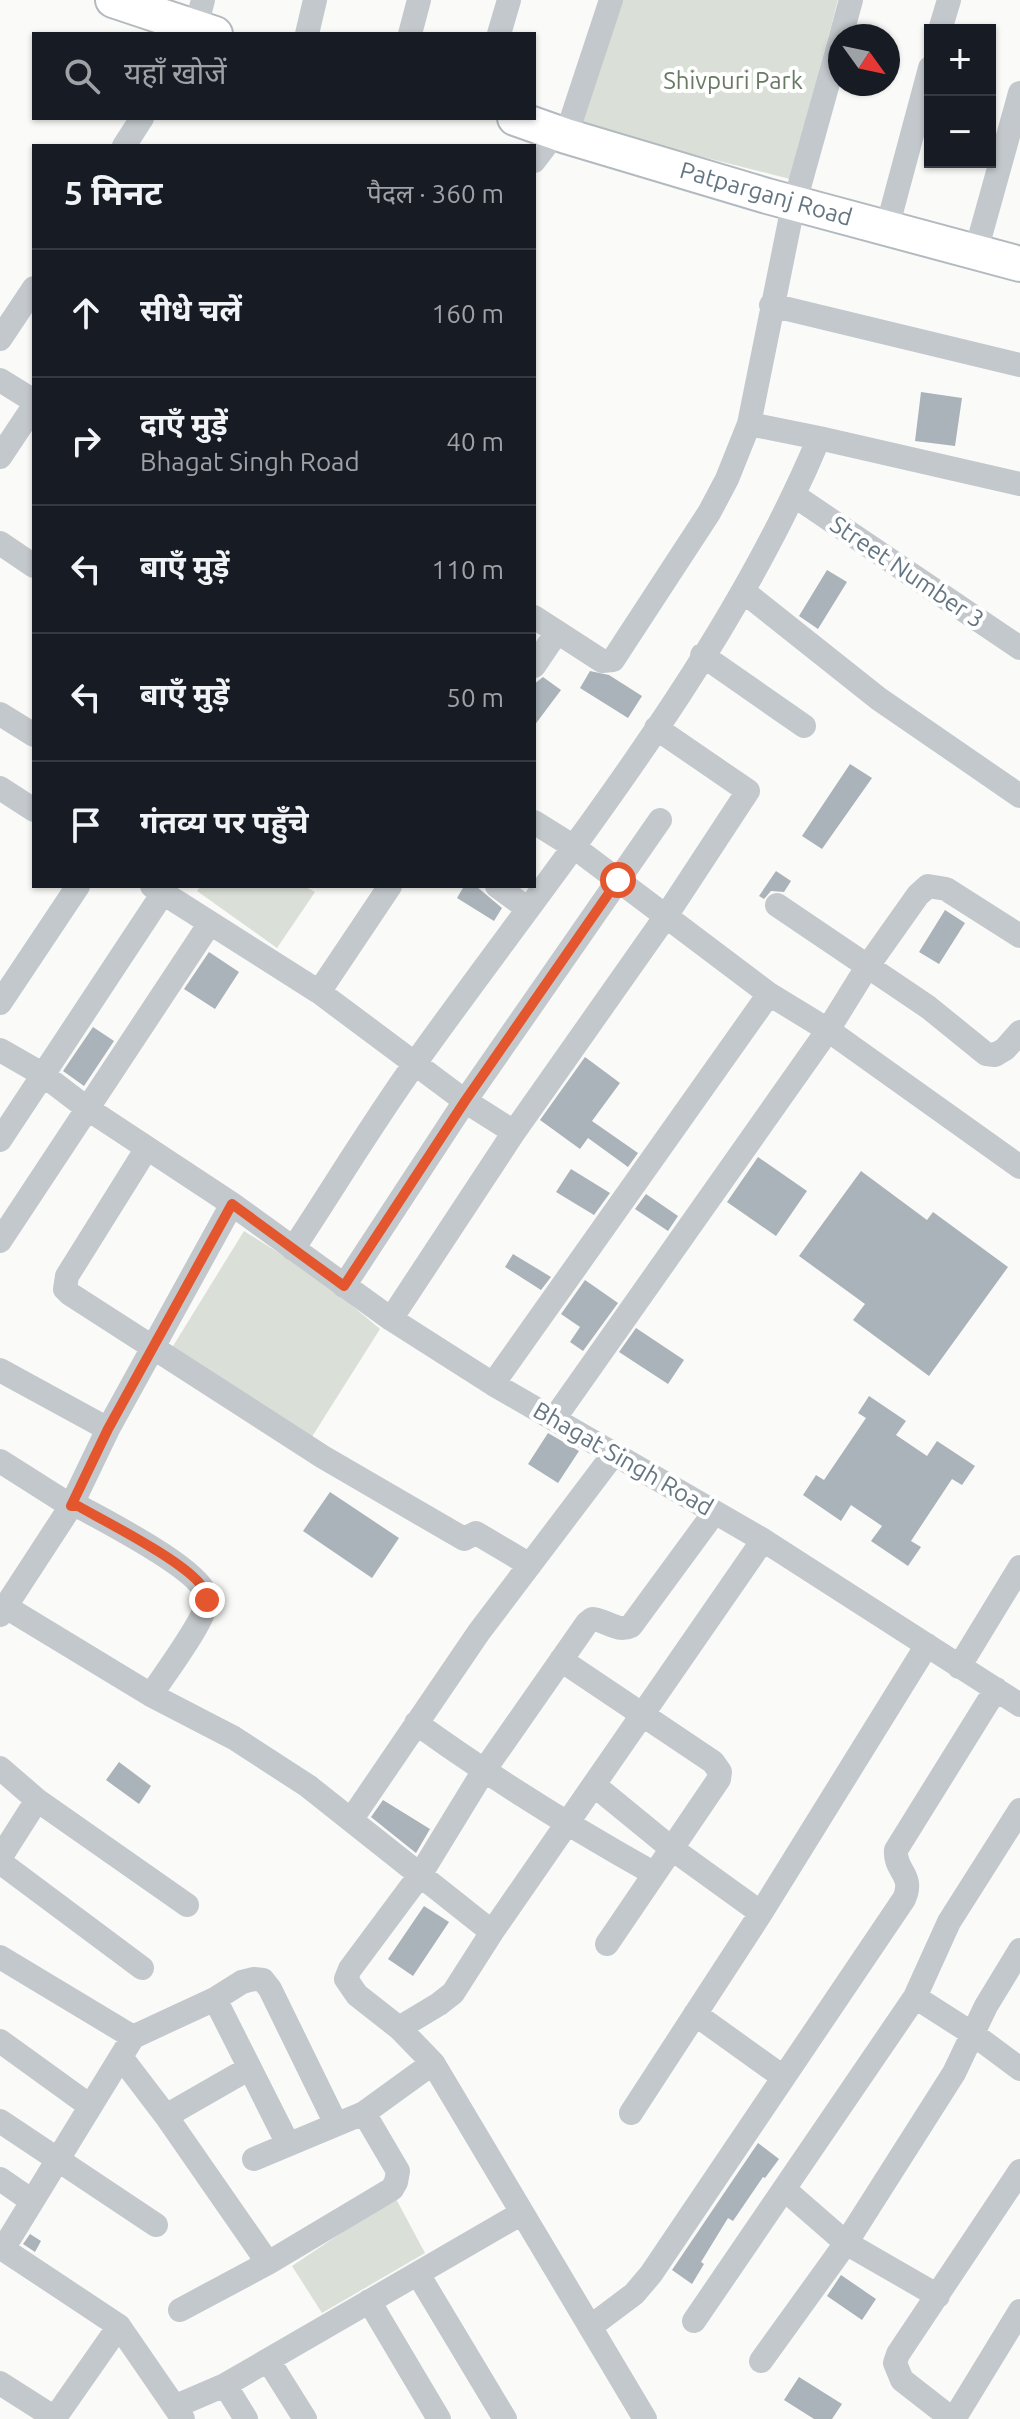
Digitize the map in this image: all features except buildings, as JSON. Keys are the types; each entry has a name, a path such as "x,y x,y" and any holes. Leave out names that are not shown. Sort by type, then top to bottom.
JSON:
{"street":[{"path":"113,0 203,24"},
{"path":"307,32 315,0"},
{"path":"411,32 419,0"},
{"path":"500,32 509,0"},
{"path":"536,159 561,134 611,0"},
{"path":"844,24 851,0"},
{"path":"942,24 949,0"},
{"path":"536,618 602,661 613,660 709,513 727,479 749,424 771,305 828,83"},
{"path":"887,228 924,90"},
{"path":"976,251 1015,132 1020,93"},
{"path":"125,144 141,120"},
{"name":"Patparganj Road","path":"521,120 796,203 1020,264"},
{"path":"0,339 32,291"},
{"path":"771,305 1020,365"},
{"path":"0,380 32,402"},
{"path":"0,457 32,406"},
{"path":"749,424 1020,484"},
{"path":"293,1249 414,1064 574,847 656,728 743,591 795,496 819,438"},
{"name":"Street Number 3","path":"795,496 1020,648"},
{"path":"0,543 32,565"},
{"path":"743,591 879,699 1020,796"},
{"path":"536,663 557,632"},
{"path":"702,655 804,726"},
{"path":"0,714 32,734"},
{"path":"391,1319 514,1132 666,916 748,791 656,728"},
{"path":"0,788 32,809"},
{"path":"344,1286 465,1101 660,820"},
{"path":"536,823 574,847 769,994 828,1030 1020,1167"},
{"path":"554,1419 828,1030 867,967 918,895 928,886 946,889 1020,936"},
{"path":"0,1003 77,888"},
{"path":"319,992 389,888"},
{"path":"500,888 528,909"},
{"path":"0,1140 157,890 319,992 465,1101 514,1132"},
{"path":"777,905 928,1007 986,1054 995,1055 1005,1049 1020,1032"},
{"path":"0,1241 210,923"},
{"path":"493,1384 769,994"},
{"name":"Bhagat Singh Road","path":"0,1050 42,1074 88,1109 232,1204 391,1319 493,1384 763,1540 1020,1705"},
{"path":"147,1148 65,1282 70,1294 323,1457 464,1539 476,1533 530,1565"},
{"path":"232,1204 108,1429 71,1506 3,1611 234,1738 308,1786 492,1932"},
{"path":"0,1370 108,1429"},
{"path":"351,1820 416,1723 613,1455"},
{"path":"0,1461 71,1506 78,1506 131,1535 184,1570 203,1588 207,1600 200,1620 151,1695"},
{"path":"645,2419 433,2063 399,2028 357,1995 346,1979 350,1969 420,1875 483,1772 592,1619 624,1630 631,1626 714,1513"},
{"path":"399,2028 453,1993 763,1540"},
{"path":"959,1667 1020,1567"},
{"path":"631,2113 761,1913 927,1645"},
{"path":"561,1660 719,1767 719,1779 607,1944"},
{"path":"590,2327 634,2294 651,2274 904,1899 908,1880 895,1858 898,1844 996,1689"},
{"path":"416,1723 483,1772 653,1873"},
{"path":"0,1768 37,1800 187,1905"},
{"path":"594,1785 671,1848 761,1913"},
{"path":"37,1800 0,1860 142,1968"},
{"path":"694,2321 915,1997 949,1922 1020,1810"},
{"path":"761,2361 846,2243 954,2073 986,2006 1020,1950"},
{"path":"0,1957 127,2047 166,2116 268,2263"},
{"path":"336,2124 270,1989 263,1980 242,1982 127,2047 1,2248 119,2326 180,2412 522,2213"},
{"path":"915,1997 1020,2069"},
{"path":"215,1999 288,2144"},
{"path":"695,2014 783,2077"},
{"path":"0,2041 90,2106"},
{"path":"254,2159 364,2113 433,2063"},
{"path":"166,2116 248,2069"},
{"path":"180,2310 268,2263 392,2189 398,2171 364,2113"},
{"path":"0,2121 156,2225"},
{"path":"1019,2176 898,2354 895,2363 902,2380 953,2419 1020,2311"},
{"path":"0,2179 32,2201"},
{"path":"784,2189 846,2243 938,2296"},
{"path":"418,2274 505,2419"},
{"path":"369,2301 439,2419"},
{"path":"0,2383 54,2418 119,2326"},
{"path":"268,2360 305,2419"},
{"path":"225,2385 246,2419"}],"green space":[{"name":"Shivpuri Park","path":"622,0 838,0 832,24 828,24 828,37 790,179 578,125"},
{"path":"199,888 308,888 315,892 277,948 197,891"},
{"path":"244,1231 319,1278 380,1329 308,1443 170,1351"},
{"path":"395,2197 425,2253 322,2313 292,2266"}],"route":[{"path":"207,1600 203,1588 184,1570 131,1535 78,1506 71,1506 108,1429 232,1204 344,1286 465,1101 618,880"}]}
